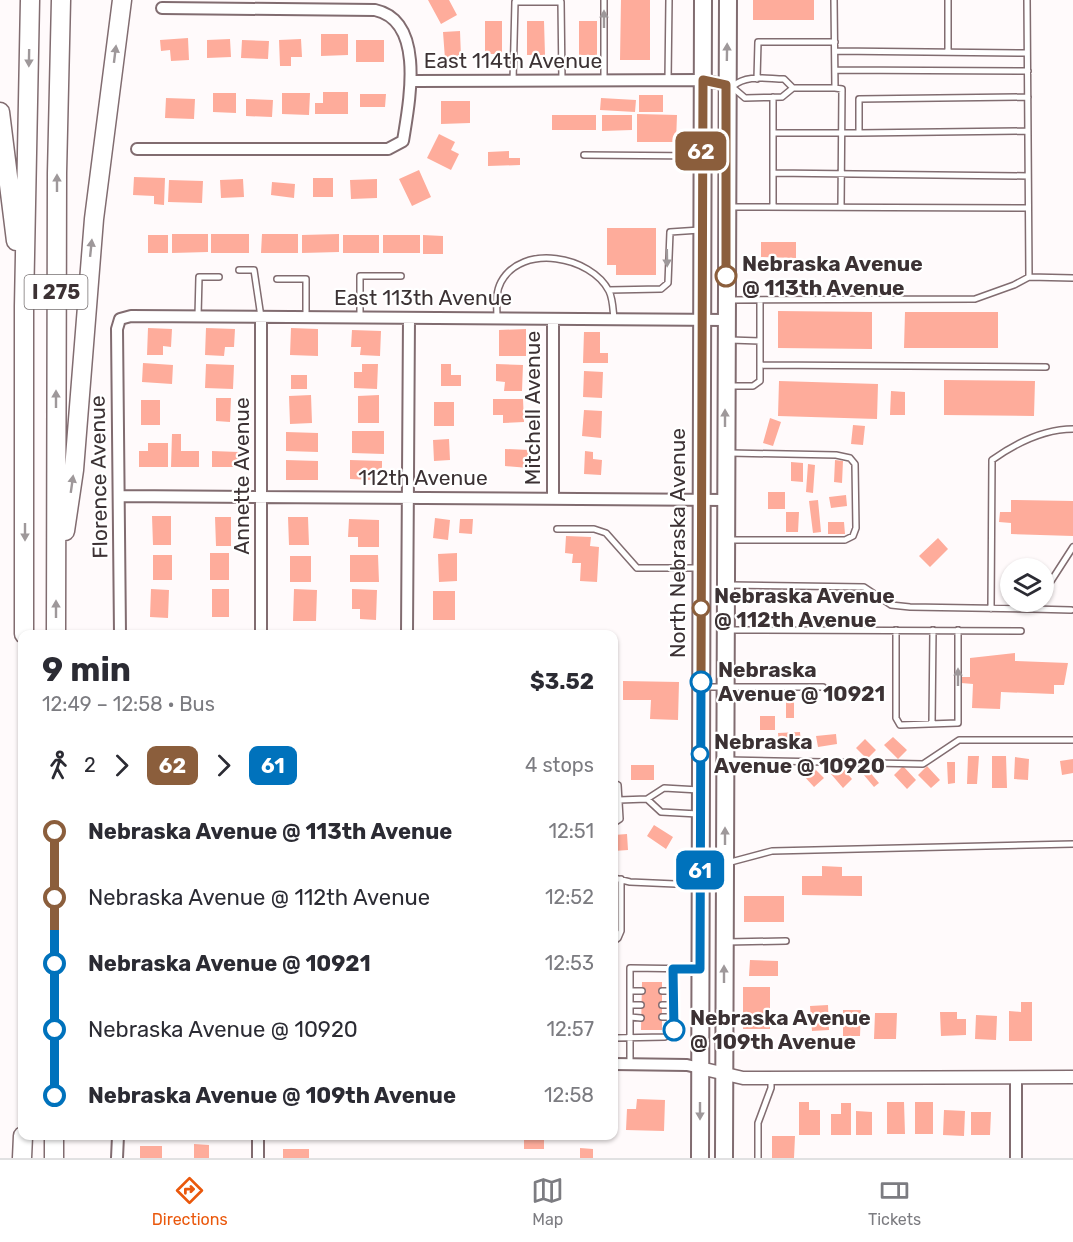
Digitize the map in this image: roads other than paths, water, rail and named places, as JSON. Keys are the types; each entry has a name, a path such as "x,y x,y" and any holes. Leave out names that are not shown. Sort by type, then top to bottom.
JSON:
{"highway":[{"name":"I 275","path":"24,630 24,306 30,0"},
{"name":"I 275","path":"56,630 57,173 61,0"},
{"path":"56,583 74,470 91,250 122,0"},
{"path":"0,112 24,306"},
{"path":"22,1140 22,1158"},
{"path":"54,1140 54,1158"}],"main road":[{"name":"North Nebraska Avenue","path":"700,1158 703,0"},
{"path":"724,1158 726,207 730,85 728,0"},
{"path":"701,299 726,300"},
{"path":"700,863 725,863"}],"street":[{"path":"162,8 375,10 387,13 400,24 412,81"},
{"name":"East 114th Avenue","path":"137,148 388,148 403,141 412,81 703,80 730,85"},
{"name":"East 113th Avenue","path":"120,319 131,316 198,316 726,320"},
{"name":"Annette Avenue","path":"261,317 261,630"},
{"path":"406,630 409,318"},
{"name":"Florence Avenue","path":"120,319 117,329 120,630"},
{"name":"Mitchell Avenue","path":"553,319 553,497"},
{"name":"112th Avenue","path":"120,496 553,497 725,500"},
{"path":"618,1064 687,1065 743,1078 1073,1077"},
{"path":"1016,1077 1016,1158"},
{"path":"117,1158 118,1140"},
{"path":"258,1140 258,1158"}],"lane":[{"path":"604,0 604,80"},
{"path":"668,80 669,0"},
{"path":"834,0 835,88"},
{"path":"948,0 948,52"},
{"path":"1027,0 1029,277"},
{"path":"513,81 515,2 561,2 562,81"},
{"path":"757,79 758,42 834,42"},
{"path":"835,51 1027,53"},
{"path":"835,70 1028,71"},
{"path":"793,88 784,79 740,80 730,85 746,98 782,97 793,88 842,89 841,207"},
{"path":"773,97 773,207"},
{"path":"859,133 859,99 1028,97"},
{"path":"773,133 1028,131"},
{"path":"584,155 701,156"},
{"path":"773,173 1028,176"},
{"path":"726,207 1028,208"},
{"path":"609,290 661,289 668,283 667,239 670,232 701,230"},
{"path":"497,319 496,297 502,281 513,267 525,261 554,257 571,261 585,268 609,290 614,320"},
{"path":"239,270 254,270 261,317"},
{"path":"360,318 360,276 401,276"},
{"path":"198,316 199,278 219,277"},
{"path":"726,300 975,299 1006,289 1029,277 1073,278"},
{"path":"277,279 306,279 306,317"},
{"path":"726,386 753,386 760,381 760,300"},
{"path":"726,340 760,341"},
{"path":"760,365 1046,367"},
{"path":"991,609 992,460 1009,447 1055,429 1073,429"},
{"path":"725,453 836,455 850,458 855,464 856,528 853,536 845,540 725,540"},
{"path":"558,529 594,529 606,533 637,568 700,568"},
{"path":"1054,576 1073,547"},
{"path":"725,585 864,587 891,605 1000,609"},
{"path":"1054,609 1072,609"},
{"path":"725,630 1021,631"},
{"path":"896,630 897,723 958,723 958,630"},
{"path":"932,723 933,630"},
{"path":"701,687 824,687"},
{"path":"725,760 923,764 959,740 1073,740"},
{"path":"618,785 620,819 618,820"},
{"path":"619,800 647,799 664,788 700,790"},
{"path":"647,799 661,812 700,814"},
{"path":"725,863 772,851 1073,844"},
{"path":"618,879 700,885"},
{"path":"618,938 621,931 621,879"},
{"path":"724,942 786,941"},
{"path":"630,1064 630,968 700,969"},
{"path":"618,1038 665,1037 674,1030 673,969"},
{"path":"630,991 642,991"},
{"path":"662,991 674,991"},
{"path":"630,1005 641,1005"},
{"path":"662,1005 674,1005"},
{"path":"630,1017 641,1018"},
{"path":"662,1017 674,1017"},
{"path":"758,1158 758,1123 771,1088 771,1078"}],"place":[{"name":"Nebraska Avenue @ 113th Avenue","path":"726,276"},
{"name":"Nebraska Avenue @ 112th Avenue","path":"701,608"},
{"name":"Nebraska Avenue @ 10921","path":"701,682"},
{"name":"Nebraska Avenue @ 10920","path":"700,754"},
{"name":"Nebraska Avenue @ 109th Avenue","path":"674,1030"}]}
